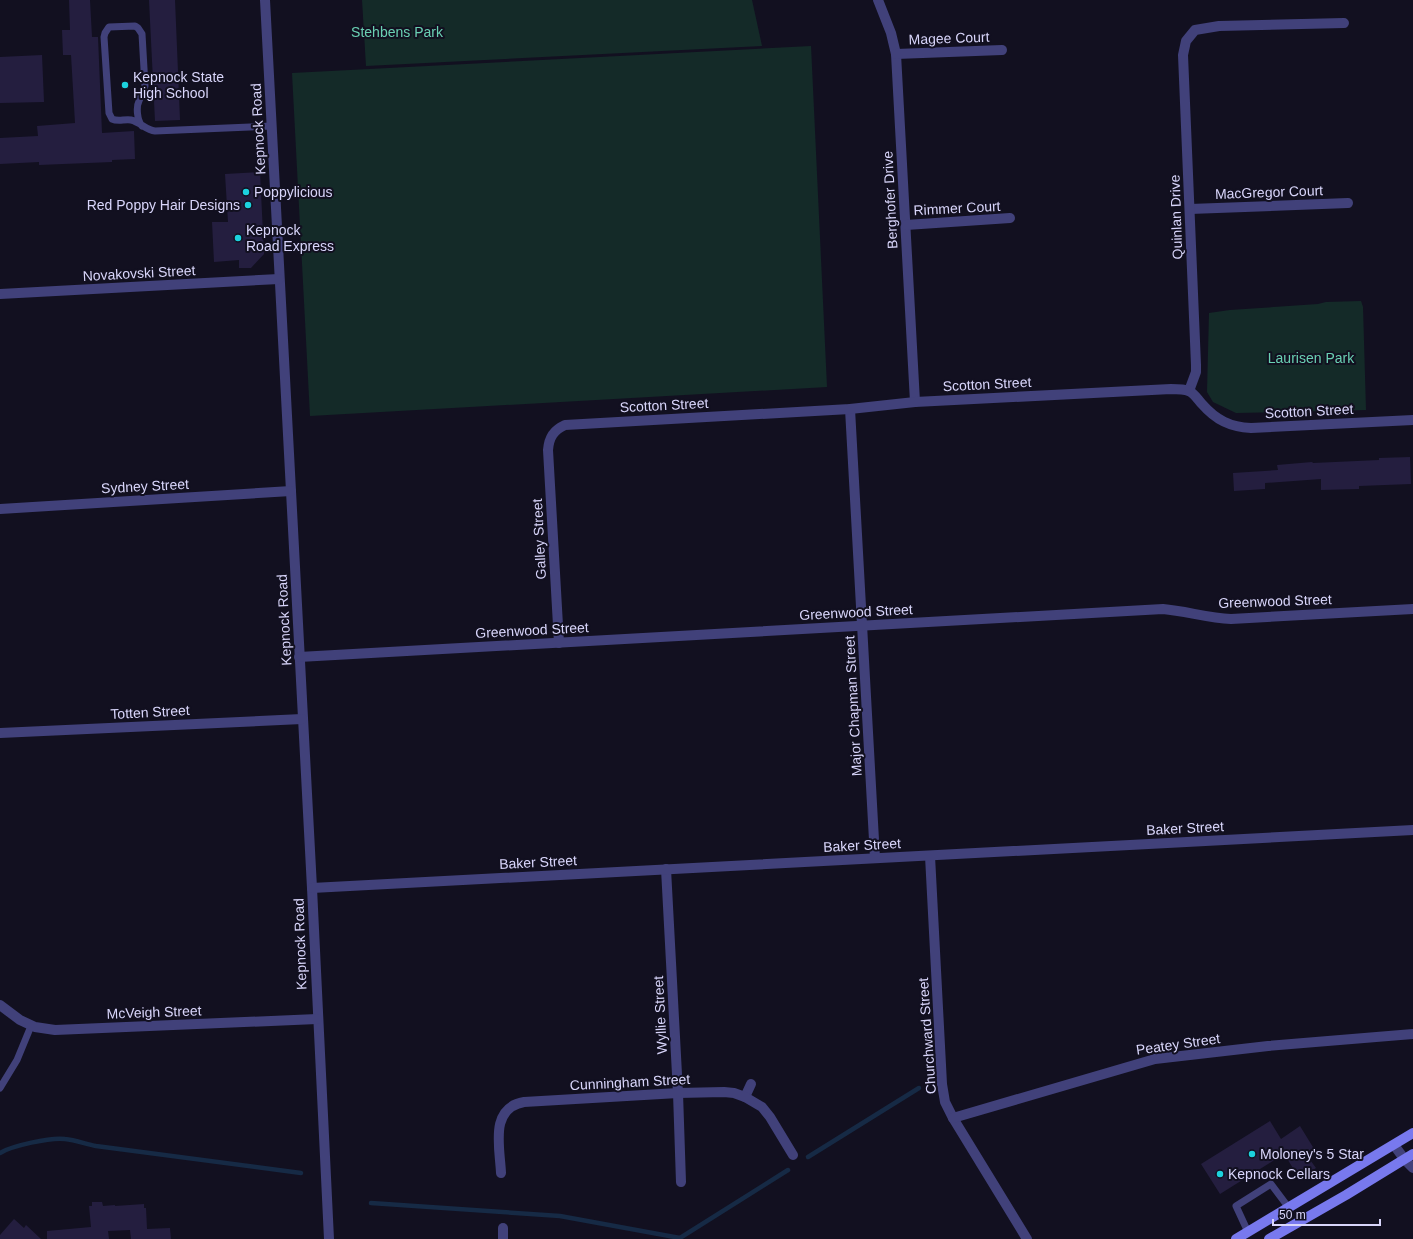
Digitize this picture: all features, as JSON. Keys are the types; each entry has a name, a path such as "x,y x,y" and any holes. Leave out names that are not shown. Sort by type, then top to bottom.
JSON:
{"street":[{"name":"Kepnock Road","path":"265,0 312,888 328,1239"},
{"name":"Berghofer Drive","path":"878,0 891,33 896,54 915,402"},
{"name":"Quinlan Drive","path":"1188,390 1196,372 1183,55 1186,41 1195,30 1219,26 1344,23"},
{"name":"Magee Court","path":"896,54 1002,50"},
{"name":"MacGregor Court","path":"1190,209 1348,203"},
{"name":"Rimmer Court","path":"906,224 1010,218"},
{"name":"Novakovski Street","path":"0,294 279,279"},
{"name":"Scotton Street","path":"552,434 558,428 565,425 574,424 850,409 915,402 1171,389 1188,390 1194,394 1201,404 1216,418 1226,424 1238,427 1251,428 1413,420"},
{"name":"Major Chapman Street","path":"850,409 875,858"},
{"name":"Galley Street","path":"552,434 549,442 548,454 559,643"},
{"name":"Sydney Street","path":"0,509 291,491"},
{"name":"Greenwood Street","path":"299,656 1163,610 1180,610 1219,619 1232,619 1413,610"},
{"name":"Totten Street","path":"0,733 302,719"},
{"name":"Baker Street","path":"312,888 1413,830"},
{"name":"Churchward Street","path":"930,856 942,1084 945,1102 953,1118 1027,1239"},
{"name":"Wyllie Street","path":"666,870 682,1182"},
{"name":"McVeigh Street","path":"0,1005 20,1020 31,1026 55,1030 317,1019"},
{"name":"Peatey Street","path":"953,1118 1154,1060 1268,1046 1413,1034"},
{"path":"746,1097 751,1084"},
{"name":"Cunningham Street","path":"501,1173 499,1131 500,1109 524,1102 678,1093 724,1092 746,1097 762,1107 770,1117 793,1155"},
{"path":"1236,1239 1413,1133"},
{"path":"1394,1145 1409,1157 1413,1168"},
{"path":"1269,1239 1409,1157"},
{"path":"503,1228 504,1239"}],"lane":[{"path":"142,126 138,119 138,101 144,91 145,86 142,34 135,26 109,27 106,30 104,37 109,113 112,119 131,120 142,126 155,131 272,126"},
{"path":"0,1088 17,1060 31,1026"},
{"path":"1248,1232 1236,1206 1271,1184 1289,1208"}],"green space":[{"name":"Stehbens Park","path":"362,0 752,0 762,46 366,66"},
{"path":"811,46 827,387 310,416 292,73"},
{"name":"Laurisen Park","path":"1361,301 1363,307 1366,410 1236,413 1213,402 1207,392 1209,313 1230,310 1318,304 1326,302"}],"building":[{"path":"69,0 90,0 92,37 98,37 102,133 134,131 135,159 112,160 112,162 39,165 39,162 0,164 0,138 38,136 37,126 75,123 71,55 63,55 62,30 70,30"},
{"path":"149,0 175,0 180,120 155,121"},
{"path":"42,55 44,102 0,103 0,57"},
{"path":"260,172 264,254 251,268 239,268 239,260 214,262 212,222 228,222 225,174"},
{"path":"1410,457 1411,484 1359,486 1359,489 1321,490 1321,479 1265,483 1265,489 1234,491 1233,473 1278,470 1277,465"},
{"path":"1270,1121 1281,1139 1300,1126 1316,1152 1308,1157 1316,1168 1300,1179 1284,1154 1220,1194 1201,1164"},
{"path":"92,1202 102,1202 103,1206 144,1204 144,1208 146,1208 147,1229 170,1228 171,1239 131,1239 130,1230 108,1231 109,1239 47,1239 47,1231 91,1227 89,1206 92,1206"},
{"path":"14,1219 24,1228 26,1225 41,1239 0,1239 0,1235"}],"waterway":[{"path":"808,1157 919,1088"},
{"path":"0,1153 5,1150 31,1143 50,1139 65,1139 96,1146 301,1173"},
{"path":"371,1203 560,1216 680,1238 788,1170"}],"place":[{"name":"Kepnock State High School","path":"125,85"},
{"name":"Poppylicious","path":"246,192"},
{"name":"Red Poppy Hair Designs","path":"248,205"},
{"name":"Kepnock Road Express","path":"238,238"},
{"name":"Moloney's 5 Star","path":"1252,1154"},
{"name":"Kepnock Cellars","path":"1220,1174"}]}
